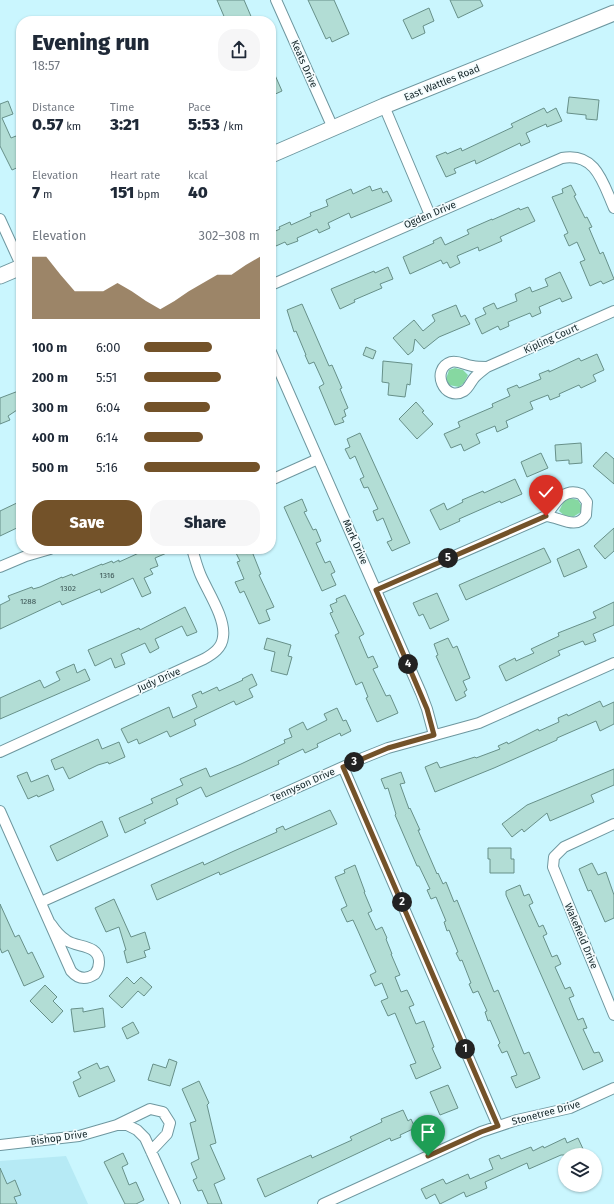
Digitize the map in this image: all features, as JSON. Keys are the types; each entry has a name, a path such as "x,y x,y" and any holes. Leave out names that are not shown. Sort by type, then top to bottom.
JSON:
{"main road":[{"name":"East Wattles Road","path":"276,153 384,106 614,13"},
{"path":"0,276 16,268"}],"street":[{"name":"Keats Drive","path":"276,0 333,128"},
{"path":"384,106 430,215"},
{"name":"Ogden Drive","path":"276,283 562,158 578,157 590,164 598,174 614,208"},
{"path":"0,219 16,255"},
{"name":"Kipling Court","path":"488,367 614,311"},
{"name":"Mark Drive","path":"276,363 427,709 434,735"},
{"path":"276,478 318,459"},
{"path":"376,590 546,516"},
{"path":"0,567 33,554"},
{"name":"Judy Drive","path":"0,752 213,655 218,650 223,638 223,626 200,574 194,554"},
{"name":"Tennyson Drive","path":"41,902 388,748 479,723 614,663"},
{"path":"343,767 498,1126"},
{"path":"0,811 51,924 58,945 71,971 74,975 83,978 87,978 95,974 98,970 99,963 96,952 88,947 66,940 51,924"},
{"name":"Wakefield Drive","path":"614,824 564,847 554,857 553,867 614,1015"},
{"name":"Stonetree Drive","path":"323,1204 481,1132 498,1126 570,1108 614,1088"},
{"name":"Bishop Drive","path":"0,1145 79,1136 117,1125 150,1109 163,1112 170,1122 167,1134 151,1150 145,1138 137,1130 127,1125 117,1125"},
{"path":"151,1150 175,1204"}],"shaded area":[{"path":"66,1156 88,1204 0,1204 0,1161"}],"green space":[{"path":"455,368 463,370 468,375 464,383 459,387 449,385 446,379 449,370"},
{"path":"570,498 578,500 581,505 581,512 573,517 565,516 559,511 564,501"}],"building":[{"path":"217,0 244,0 251,16 224,16"},
{"path":"308,0 334,0 349,34 332,42 330,37 326,39"},
{"path":"450,0 480,0 483,6 458,18"},
{"path":"429,8 434,21 423,26 425,33 412,39 403,20"},
{"path":"276,77 282,91 276,94"},
{"path":"569,97 599,100 597,120 586,119 586,115 567,113"},
{"path":"8,101 13,114 2,118 11,138 16,136 16,168 12,170 0,146 0,104"},
{"path":"544,108 547,113 556,108 562,121 547,127 546,124 526,133 530,142 521,146 520,143 476,164 475,160 454,169 456,173 446,177 436,156 446,152 447,154 461,148 462,151 513,127 511,124"},
{"path":"571,185 576,195 574,196 585,218 587,217 592,227 589,228 600,254 603,252 614,279 603,284 601,281 590,286 580,262 585,260 577,242 569,246 564,235 568,233 552,197 563,193 562,189"},
{"path":"370,186 372,191 381,188 383,193 387,191 392,201 351,218 349,213 328,223 330,228 319,233 317,229 297,238 298,241 287,245 285,242 276,246 276,231 280,229 279,227 290,222 291,225 311,216 310,213 328,206 326,200 351,189 353,194"},
{"path":"528,207 535,221 500,237 502,241 479,251 478,247 457,256 460,263 450,268 447,262 443,264 441,260 410,274 403,257 434,243 433,241 441,237 445,245 469,234 467,230 519,208 520,210"},
{"path":"388,267 393,279 380,284 382,288 354,300 355,302 340,309 331,289 374,271 375,273"},
{"path":"560,272 572,298 562,302 560,298 539,307 541,313 532,317 530,313 508,322 509,326 500,330 498,326 482,334 475,319 486,314 483,308 494,303 497,309 517,301 515,294 530,287 532,292 548,286 545,279"},
{"path":"302,304 329,366 332,365 342,388 340,389 348,408 344,410 346,416 342,418 344,422 335,425 319,387 324,384 314,362 309,364 296,331 294,332 287,310"},
{"path":"456,305 461,317 465,315 470,324 439,337 424,349 415,339 413,351 408,355 393,338 414,320 423,331 435,321 432,315"},
{"path":"366,347 376,351 373,359 363,355"},
{"path":"597,354 604,370 593,375 596,381 581,388 579,385 550,400 548,395 530,402 533,409 506,421 508,427 497,432 495,426 476,434 480,443 464,451 461,444 451,448 444,434 460,427 458,422 493,407 492,404 510,396 507,389 517,385 519,388 541,379 539,374 549,370 549,372 579,358 581,361"},
{"path":"383,361 412,364 410,385 407,384 405,397 388,395 389,383 382,382"},
{"path":"16,392 16,411 8,416 10,420 0,424 0,398"},
{"path":"416,402 424,411 422,412 433,424 417,439 399,419"},
{"path":"360,433 410,543 392,551 387,542 392,540 383,518 377,521 373,511 378,509 368,487 364,488 360,479 364,477 355,456 350,459 345,449 350,447 347,439"},
{"path":"581,443 582,463 569,464 569,460 556,461 555,445"},
{"path":"606,452 614,459 614,484 593,466"},
{"path":"541,453 548,468 527,477 521,462"},
{"path":"515,479 522,494 501,503 500,501 459,519 460,521 440,530 430,510 444,503 447,510 463,502 462,500 483,491 484,493"},
{"path":"302,499 307,511 304,512 313,530 316,529 321,541 316,543 325,563 330,561 335,572 331,574 336,585 322,591 284,507"},
{"path":"16,503 16,528 0,536 0,511"},
{"path":"614,528 614,551 605,559 594,546"},
{"path":"544,548 551,562 466,600 459,585"},
{"path":"579,549 587,567 564,577 557,559"},
{"path":"137,554 164,554 155,558 158,566 150,569 153,574 144,578 151,593 142,597 133,578 101,593 100,589 62,605 60,601 0,629 0,605 10,600 8,596 32,587 33,589 40,587 62,577 72,574 73,576 102,564 112,561 113,563 119,560 119,562"},
{"path":"236,554 253,554 261,574 259,575 274,607 266,610 270,620 259,624 244,591 240,593 235,582 244,579 237,562 240,561"},
{"path":"437,593 449,620 430,629 423,614 419,616 413,603"},
{"path":"345,595 364,634 359,637 368,658 373,656 378,667 373,669 386,696 390,695 398,713 377,722 366,698 368,697 362,682 356,685 335,635 339,633 330,613 333,612 330,605 337,602 336,599"},
{"path":"614,602 614,625 593,634 596,641 585,645 583,641 558,651 560,655 506,681 499,666 515,658 516,661 534,653 531,649 559,636 558,633 596,618 593,612"},
{"path":"185,607 197,632 187,636 182,626 155,639 159,648 150,653 145,643 121,654 125,664 115,668 111,658 95,666 88,650 139,628 140,630"},
{"path":"267,638 291,645 288,656 292,657 287,675 271,671 275,652 264,649"},
{"path":"448,638 453,648 457,646 470,678 463,681 467,690 464,692 466,696 456,701 436,656 438,655 434,644"},
{"path":"74,664 77,673 85,669 90,680 0,719 0,698 40,680 44,688 60,680 56,672"},
{"path":"252,674 257,685 249,689 253,697 236,705 234,701 194,720 196,725 170,737 167,731 139,744 137,739 128,743 121,729 169,707 173,718 197,707 192,695 201,691 202,694 217,687 219,691 243,680 242,679"},
{"path":"600,701 603,707 614,702 614,724 600,731 596,721 494,768 435,792 425,767 437,762 440,768 475,757 476,758 500,749 498,746 507,742 508,744 538,729 539,731 559,722 558,718 567,714 568,716"},
{"path":"337,708 343,721 346,720 351,731 341,736 340,733 317,744 318,747 305,753 303,749 278,761 279,764 206,797 201,787 176,799 178,804 144,820 146,823 125,833 119,818 153,803 151,799 183,785 180,779 206,768 210,777 241,764 285,743 284,740 292,737 289,729 303,722 307,730 327,720 324,714"},
{"path":"98,739 102,749 119,742 125,757 109,764 108,762 98,765 69,779 63,767 55,770 51,760"},
{"path":"614,769 614,785 591,795 594,802 550,821 547,813 524,832 522,829 512,837 502,824 527,805"},
{"path":"27,772 31,782 48,775 54,790 38,797 37,795 28,799 17,776"},
{"path":"401,772 405,783 400,784 437,874 438,873 443,884 446,882 454,902 457,900 494,992 498,990 524,1054 529,1052 540,1078 516,1088 511,1077 517,1075 507,1051 502,1053 498,1045 500,1043 490,1020 488,1021 485,1012 487,1011 478,991 473,993 469,984 471,983 462,960 460,961 456,953 458,952 449,930 447,931 444,922 446,921 436,897 431,899 427,890 430,889 419,866 417,866 395,815 396,814 388,788 385,789 381,779"},
{"path":"330,810 337,824 220,875 219,872 157,900 151,885 203,862 204,865 277,832 276,829 283,826 285,830"},
{"path":"102,821 108,836 57,861 50,846"},
{"path":"488,848 511,848 511,859 514,859 514,873 490,873"},
{"path":"592,863 598,875 606,872 614,895 614,918 605,922 591,890 588,891 579,869"},
{"path":"355,865 372,911 368,913 376,930 382,927 387,938 386,939 391,954 400,975 395,977 401,992 407,990 414,1005 409,1007 416,1024 424,1021 434,1047 432,1048 441,1068 416,1079 410,1065 416,1063 395,1013 388,1016 381,1001 388,998 382,983 375,986 370,975 376,972 358,931 353,920 347,922 341,909 347,906 335,877 345,873 344,870"},
{"path":"520,885 524,896 529,894 533,903 529,905 539,927 543,925 547,934 543,936 552,957 557,955 561,964 555,967 565,989 570,987 574,996 569,998 578,1020 583,1018 587,1028 583,1029 594,1053 599,1052 603,1061 583,1070 506,895 506,891"},
{"path":"114,899 131,937 145,932 150,949 144,951 146,957 127,963 124,951 126,950 119,927 106,932 95,908"},
{"path":"0,904 15,937 19,935 28,954 32,952 44,977 24,986 8,950 2,953 0,948"},
{"path":"127,977 134,984 141,977 152,987 144,996 138,991 122,1008 109,996"},
{"path":"45,985 57,997 53,1001 63,1011 52,1023 30,1001"},
{"path":"83,1008 83,1012 103,1008 105,1027 74,1032 71,1009"},
{"path":"133,1022 139,1033 127,1039 122,1028"},
{"path":"169,1059 177,1062 170,1086 148,1080 153,1064 166,1068"},
{"path":"97,1063 100,1069 108,1066 115,1081 79,1097 73,1082 81,1078 78,1072"},
{"path":"199,1081 209,1103 207,1105 216,1143 210,1145 225,1179 214,1184 222,1204 208,1204 202,1190 198,1191 193,1180 197,1178 191,1163 199,1159 190,1123 196,1121 182,1089"},
{"path":"448,1085 458,1108 440,1115 430,1092"},
{"path":"403,1110 408,1121 411,1119 415,1128 400,1135 401,1137 391,1141 390,1138 265,1197 257,1179 311,1155 312,1158 352,1140 350,1137 382,1122 381,1119"},
{"path":"565,1138 567,1143 578,1138 583,1148 558,1148 558,1156 529,1169 527,1163 485,1182 487,1188 466,1197 464,1192 440,1204 435,1194 426,1199 421,1189 443,1179 446,1184 468,1174 470,1179 493,1169 489,1159 499,1155 501,1159 531,1147 533,1151 543,1146 544,1148"},
{"path":"123,1153 128,1164 122,1167 129,1185 136,1182 144,1200 136,1204 125,1204 104,1162"},
{"path":"0,1168 7,1184 15,1180 21,1195 14,1197 17,1204 0,1204"}],"route":[{"path":"428,1156 498,1126 343,767 388,748 434,735 421,693 376,590 546,516"}]}
